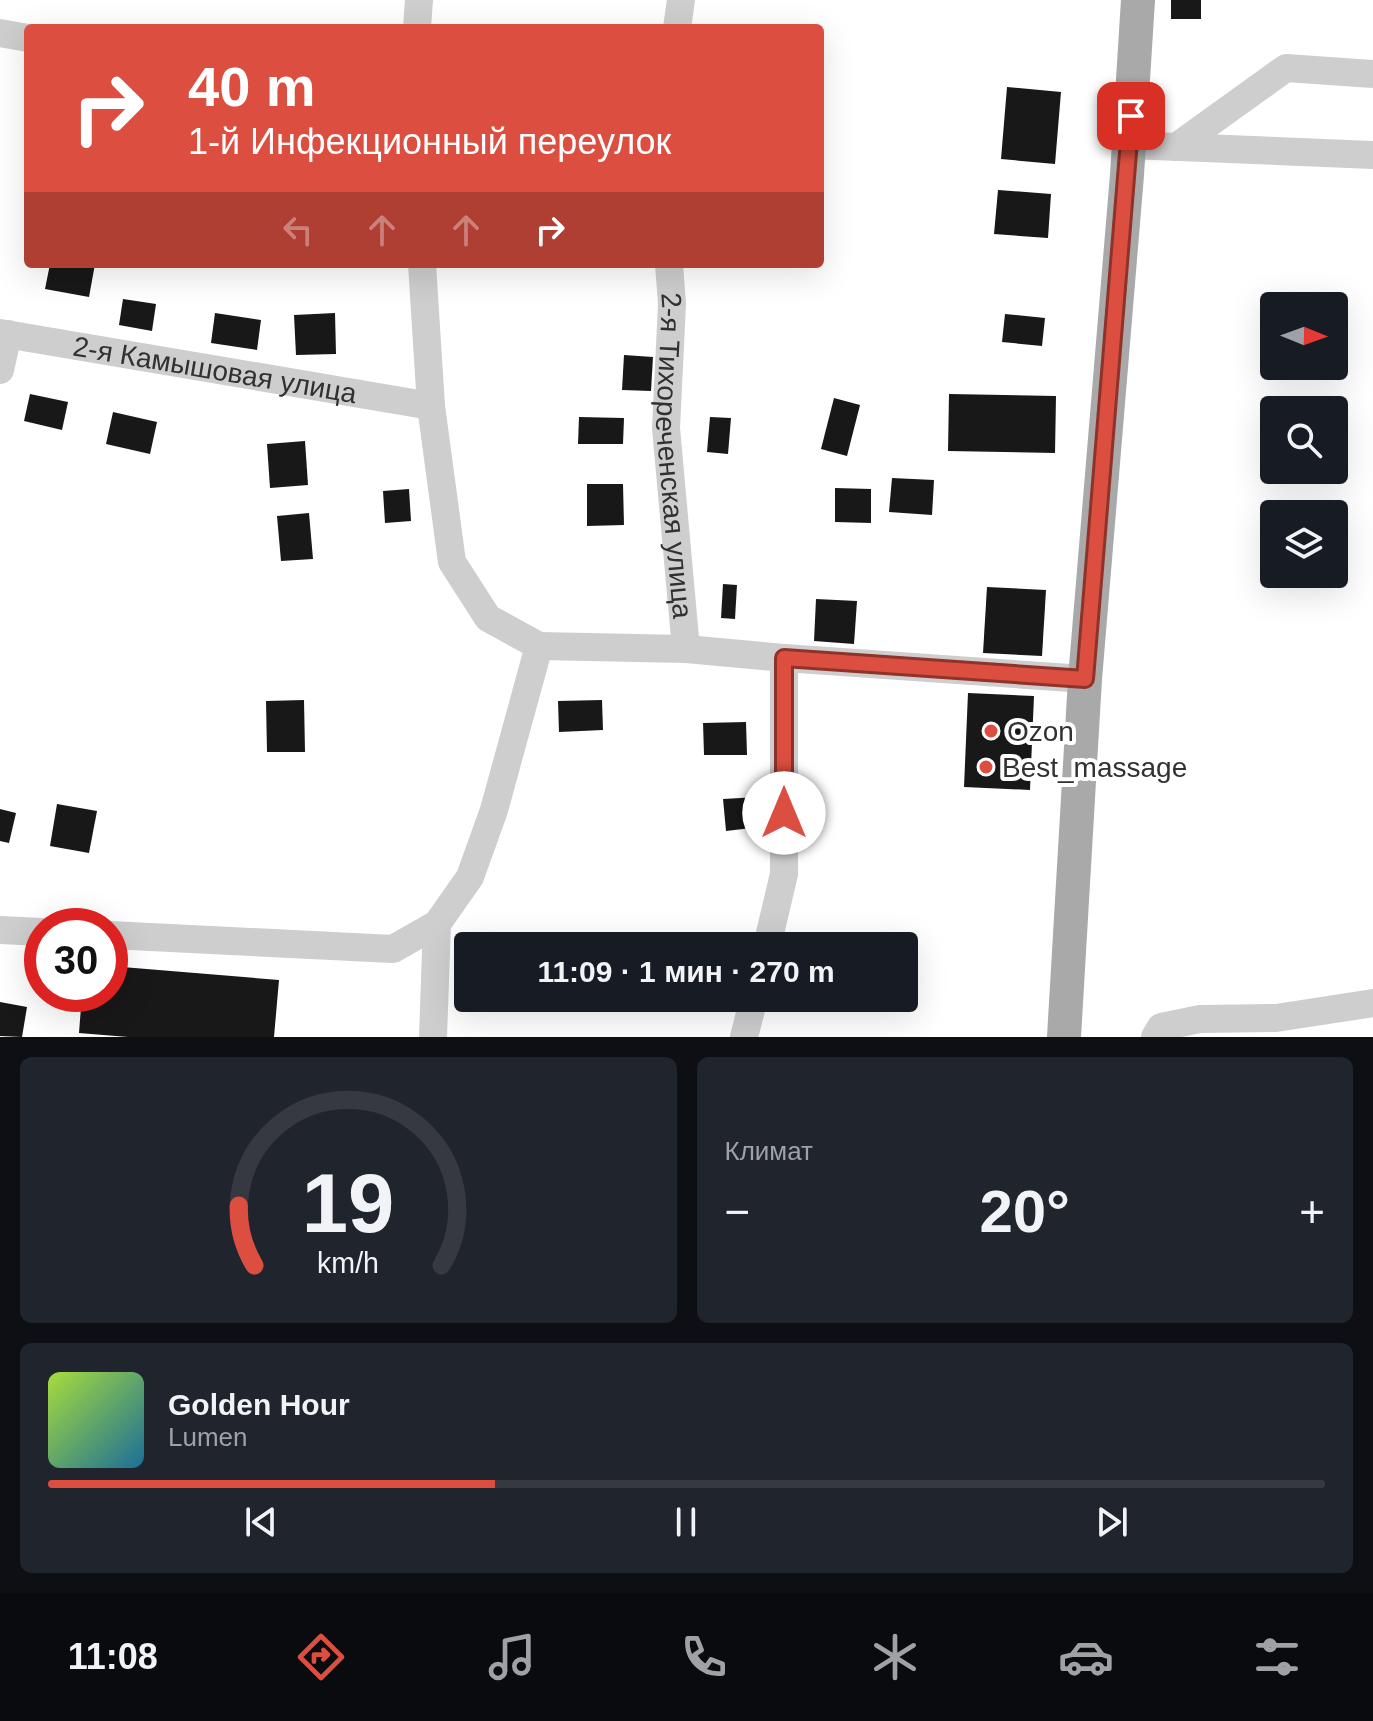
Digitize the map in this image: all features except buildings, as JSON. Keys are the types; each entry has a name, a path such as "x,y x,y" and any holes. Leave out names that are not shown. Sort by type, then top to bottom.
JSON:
{"main road":[{"path":"1064,1037 1085,679 1138,0"}],"street":[{"path":"417,24 419,0"},
{"path":"678,24 681,0"},
{"path":"0,33 24,37"},
{"path":"1176,147 1286,68 1373,74"},
{"path":"1129,145 1373,155"},
{"path":"422,268 431,406 452,562 488,618 539,646 686,649 1085,679"},
{"name":"2-я Тихореченская улица","path":"669,268 672,304 666,428 686,649"},
{"path":"0,370 4,333"},
{"name":"2-я Камышовая улица","path":"4,333 431,406"},
{"path":"128,936 393,949 437,924 470,877 494,810 539,646"},
{"path":"770,932 784,874 784,658"},
{"path":"433,1037 437,924"},
{"path":"0,930 24,931"},
{"path":"1155,1037 1161,1027 1200,1019 1276,1018 1373,1003"},
{"path":"744,1037 750,1012"}],"place":[{"name":"Ozon","path":"991,731"},
{"name":"Best_massage","path":"986,767"}],"route":[{"path":"784,813 784,658 1085,679 1131,116"}]}
